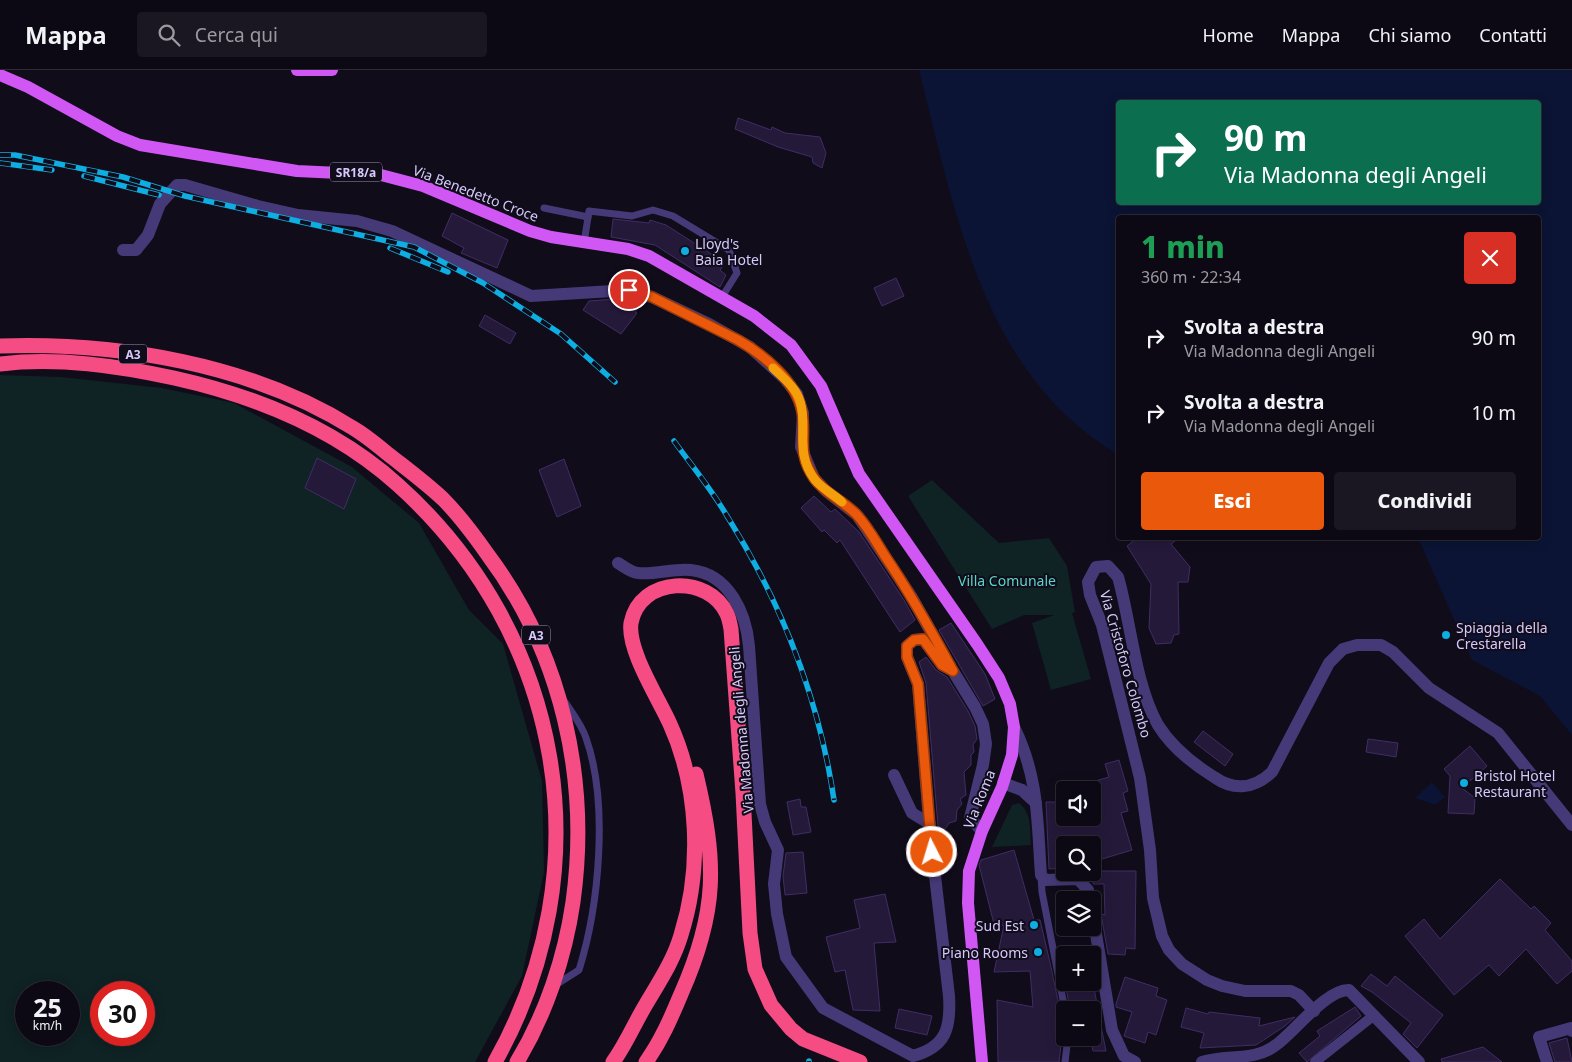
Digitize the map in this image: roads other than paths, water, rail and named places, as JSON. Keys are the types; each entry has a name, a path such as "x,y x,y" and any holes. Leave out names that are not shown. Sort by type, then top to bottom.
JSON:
{"highway":[{"name":"A3","path":"0,346 78,347 149,356 216,369 262,385 314,407 354,428 424,481 469,527 506,578 536,633 556,690 574,764 578,837 570,923 552,987 517,1062"},
{"name":"A3","path":"0,364 49,361 116,367 216,387 260,403 319,431 350,449 397,484 432,519 469,563 487,590 515,642 536,698 548,741 557,804 556,870 547,930 526,999 512,1032 496,1062"},
{"path":"613,1062 669,964 681,937 690,903 694,839 690,789 684,762 671,726 638,657 633,642 631,623 640,603 648,594 662,588 677,585 692,586 719,602 727,614 731,629 743,793 750,933 755,969 762,988 791,1030 804,1039 860,1062"},
{"path":"646,1062 665,1032 703,940 712,880 711,847 696,771 691,755 671,726"}],"main road":[{"path":"297,70 332,70"},
{"name":"Via Benedetto Croce","path":"0,76 28,86 117,136 140,145 297,171 381,175 423,186 530,231 584,243 628,249 649,256 722,297"},
{"name":"SR18/a","path":"722,297 779,334 791,345 809,368 821,386 859,474 999,678 1010,704 1014,727"},
{"name":"Via Roma","path":"982,1062 968,903 969,871 982,831 1003,783 1012,755 1014,727"}],"street":[{"name":"Via Madonna degli Angeli","path":"123,250 136,250 148,236 160,204 177,185 184,184 258,206 298,215 357,221 392,231 531,296 629,290 652,297 709,324 750,347 784,378 797,394 803,413 802,447 814,478 826,491 857,515 928,625 975,707 982,724 986,744 983,765 970,818 982,831"},
{"name":"Via Madonna degli Angeli","path":"618,563 637,574 673,570 699,571 721,583 737,602 747,627 760,804 765,822 778,850 774,884 777,914 786,957 823,1008 913,1056 928,1052 936,1046 946,1029 949,1018 918,684 907,657 907,646 914,640 923,639 942,665 953,671"},
{"name":"Via Cristoforo Colombo","path":"1314,1010 1299,995 1291,991 1245,990 1222,986 1207,980 1182,964 1169,950 1162,936 1153,898 1150,850 1138,770 1102,625 1090,595 1088,582 1096,567 1108,566 1118,577 1144,686 1158,725 1190,760 1228,786 1244,787 1256,784 1272,772 1330,663 1343,649 1357,645 1380,645 1393,652 1429,688 1498,733 1572,825"},
{"path":"1014,727 1027,752 1036,803 1041,875 1045,880 1078,879 1088,891"},
{"path":"894,775 912,813 930,824"},
{"path":"1003,783 1022,790 1036,803"},
{"path":"1096,936 1112,1030 1124,1056 1135,1062"},
{"path":"1202,1062 1267,1052 1326,1000 1341,991 1350,990 1372,1016 1407,1048 1419,1062"},
{"path":"1315,1062 1372,1016"},
{"path":"1548,1062 1540,1036 1571,1028 1572,1031"},
{"path":"1406,1062 1407,1048"}],"lane":[{"path":"544,208 588,217"},
{"path":"584,243 589,211 632,216 653,210 673,216 729,250 737,273 722,297"},
{"path":"552,987 579,970 593,914 598,840 595,779 587,739 582,727 556,690"},
{"path":"1041,875 1042,892 1063,1001"},
{"path":"1065,1062 1067,1046"}],"water":[{"path":"919,70 1572,70 1572,735 1540,696 1472,660 1419,540 1541,540 1541,215 1116,215 1116,453 1073,421 1035,381 1005,335 981,285 962,233"},
{"path":"1432,782 1445,797 1435,805 1415,798"}],"railway":[{"path":"0,155 15,155 123,177 185,196 414,247 483,283 561,334 615,382"},
{"path":"0,163 52,170"},
{"path":"84,176 159,195"},
{"path":"390,248 448,272"},
{"path":"674,441 721,506 764,582 781,617 808,688 819,725 834,800"}],"place":[{"name":"Lloyd's Baia Hotel","path":"685,251"},
{"name":"Spiaggia della Crestarella","path":"1446,635"},
{"name":"Bristol Hotel Restaurant","path":"1464,783"},
{"name":"Sud Est","path":"1034,925"},
{"name":"Piano Rooms","path":"1038,952"}],"park label":[{"name":"Villa Comunale","path":"1007,580"}]}
